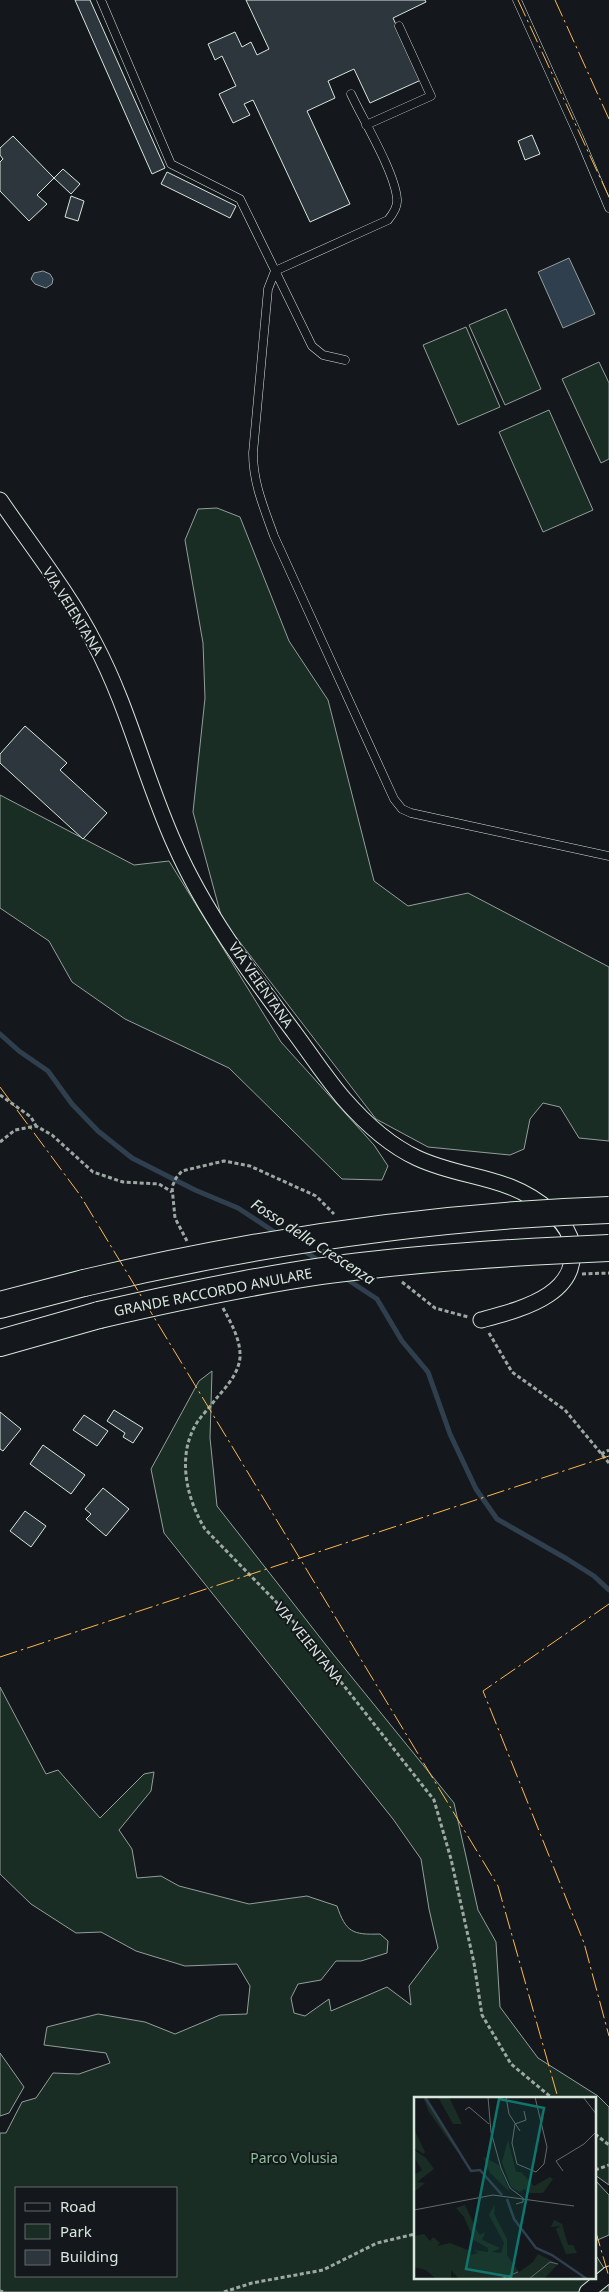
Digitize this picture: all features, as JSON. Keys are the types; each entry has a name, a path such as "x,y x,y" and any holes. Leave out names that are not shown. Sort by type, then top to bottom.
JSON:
{"highway":[{"path":"0,1306 84,1283 207,1256 351,1231 467,1218 609,1210"},
{"name":"GRANDE RACCORDO ANULARE","path":"0,1343 100,1315 209,1291 323,1271 433,1259 609,1248"}],"street":[{"name":"VIA VEIENTANA","path":"0,500 72,604 95,643 119,696 167,828 198,891 245,965 344,1099 371,1126 407,1153 437,1166 507,1184 540,1202 567,1229 572,1252 568,1275"},
{"path":"481,1320 532,1304 554,1291 568,1275"},
{"path":"587,2292 609,2274"}],"lane":[{"path":"101,0 171,164 240,199 312,346 323,355 345,360"},
{"path":"517,0 609,208"},
{"path":"366,125 431,96 398,26"},
{"path":"351,94 391,177 397,199 395,212 388,220 275,271 268,289 253,453 254,479 274,536 394,799 399,806 411,813 609,856"}],"path":[{"path":"0,1095 31,1117 36,1126 52,1135 94,1172 123,1182 159,1184 172,1192"},
{"path":"0,1142 15,1130 36,1126"},
{"path":"182,1172 172,1187 172,1192 175,1218 188,1242"},
{"path":"568,1275 609,1273"},
{"name":"VIA VEIENTANA","path":"218,1299 236,1333 240,1358 233,1379 198,1421 191,1437 186,1475 190,1498 196,1515 205,1529 285,1611 434,1800 451,1859 474,1963 482,2015 511,2064 551,2097"},
{"path":"481,1320 512,1372 565,1410 609,1463"},
{"path":"601,1454 609,1450"},
{"path":"596,2135 609,2145"},
{"path":"596,2170 609,2165"},
{"path":"224,2292 252,2283 324,2270 378,2243 414,2234"}],"green space":[{"path":"506,309 541,389 505,405 469,325"},
{"path":"466,327 500,407 458,425 423,345"},
{"path":"599,362 609,383 609,459 601,463 562,379"},
{"path":"549,410 593,510 543,532 499,432"},
{"path":"217,508 240,517 289,641 328,700 374,881 408,906 468,893 609,967 609,1141 579,1138 560,1107 543,1103 530,1119 524,1149 510,1155 428,1147 376,1119 222,919 193,812 205,698 203,643 185,540 198,509"},
{"path":"0,795 134,865 169,861 281,1042 374,1145 388,1166 382,1180 342,1179 229,1068 125,1019 72,982 49,941 0,908"},
{"name":"Parco Volusia","path":"212,1371 210,1438 217,1506 333,1654 454,1803 478,1910 496,1942 500,2007 538,2058 598,2096 609,2107 609,2185 596,2176 596,2097 414,2097 414,2280 596,2280 596,2256 609,2276 609,2292 0,2292 0,2133 6,2133 22,2102 36,2098 53,2073 79,2074 110,2063 106,2053 44,2045 47,2027 98,2014 145,2022 175,2034 220,2015 247,2014 250,1986 237,1964 185,1966 136,1951 101,1932 76,1933 31,1904 0,1874 0,1687 46,1774 58,1770 100,1818 144,1774 154,1772 151,1791 119,1830 132,1849 137,1878 161,1876 179,1886 249,1904 307,1896 337,1906 347,1927 351,1930 363,1934 380,1934 388,1941 387,1953 361,1961 336,1961 321,1980 298,1984 291,1998 294,2013 305,2016 329,1999 331,2011 387,1987 411,2005 409,1986 438,1948 429,1909 421,1859 393,1819 164,1533 151,1469 199,1381"},
{"path":"0,2053 24,2087 9,2113 0,2116"},
{"path":"596,2181 609,2195 609,2235 596,2241"}],"water":[{"path":"569,258 595,314 563,328 538,272"},
{"path":"43,271 50,274 53,279 52,284 46,288 35,284 31,279 34,273"}],"building":[{"path":"75,0 90,0 165,168 152,174"},
{"path":"246,0 425,0 426,2 393,18 421,80 370,103 354,69 328,81 335,98 307,111 350,204 310,222 253,100 244,104 250,115 233,123 219,94 236,86 222,56 215,60 208,44 235,32 242,47 251,42 257,55 269,49"},
{"path":"532,135 540,154 525,160 518,141"},
{"path":"13,136 54,178 37,195 47,204 29,221 0,191 0,162 3,159 0,155 0,148"},
{"path":"63,169 80,184 71,194 54,178"},
{"path":"167,172 236,206 230,218 161,184"},
{"path":"71,196 84,201 78,221 65,217"},
{"path":"25,726 67,763 60,770 107,813 83,839 0,763 0,754"},
{"path":"114,1410 143,1428 133,1443 123,1437 125,1433 107,1421"},
{"path":"0,1412 21,1429 3,1451 0,1449"},
{"path":"84,1415 108,1431 97,1446 73,1430"},
{"path":"43,1445 85,1475 71,1494 30,1464"},
{"path":"103,1488 129,1509 106,1536 86,1519 91,1514 85,1509"},
{"path":"25,1511 46,1526 31,1547 10,1531"}],"waterway":[{"name":"Fosso della Crescenza","path":"0,1034 19,1051 48,1071 72,1104 98,1131 132,1158 195,1190 238,1208 279,1235"},
{"name":"Fosso della Crescenza","path":"301,1249 321,1262"},
{"name":"Fosso della Crescenza","path":"345,1278 377,1299 402,1341 428,1372 450,1434 476,1489 497,1519 594,1576 609,1590"}],"power":[{"path":"518,0 609,197"},
{"path":"555,0 609,119"},
{"path":"0,1087 80,1195 498,1886 558,2097"},
{"path":"0,1657 609,1456"},
{"path":"609,1604 483,1691 584,1943 609,2036"},
{"path":"596,2232 609,2277"}]}
